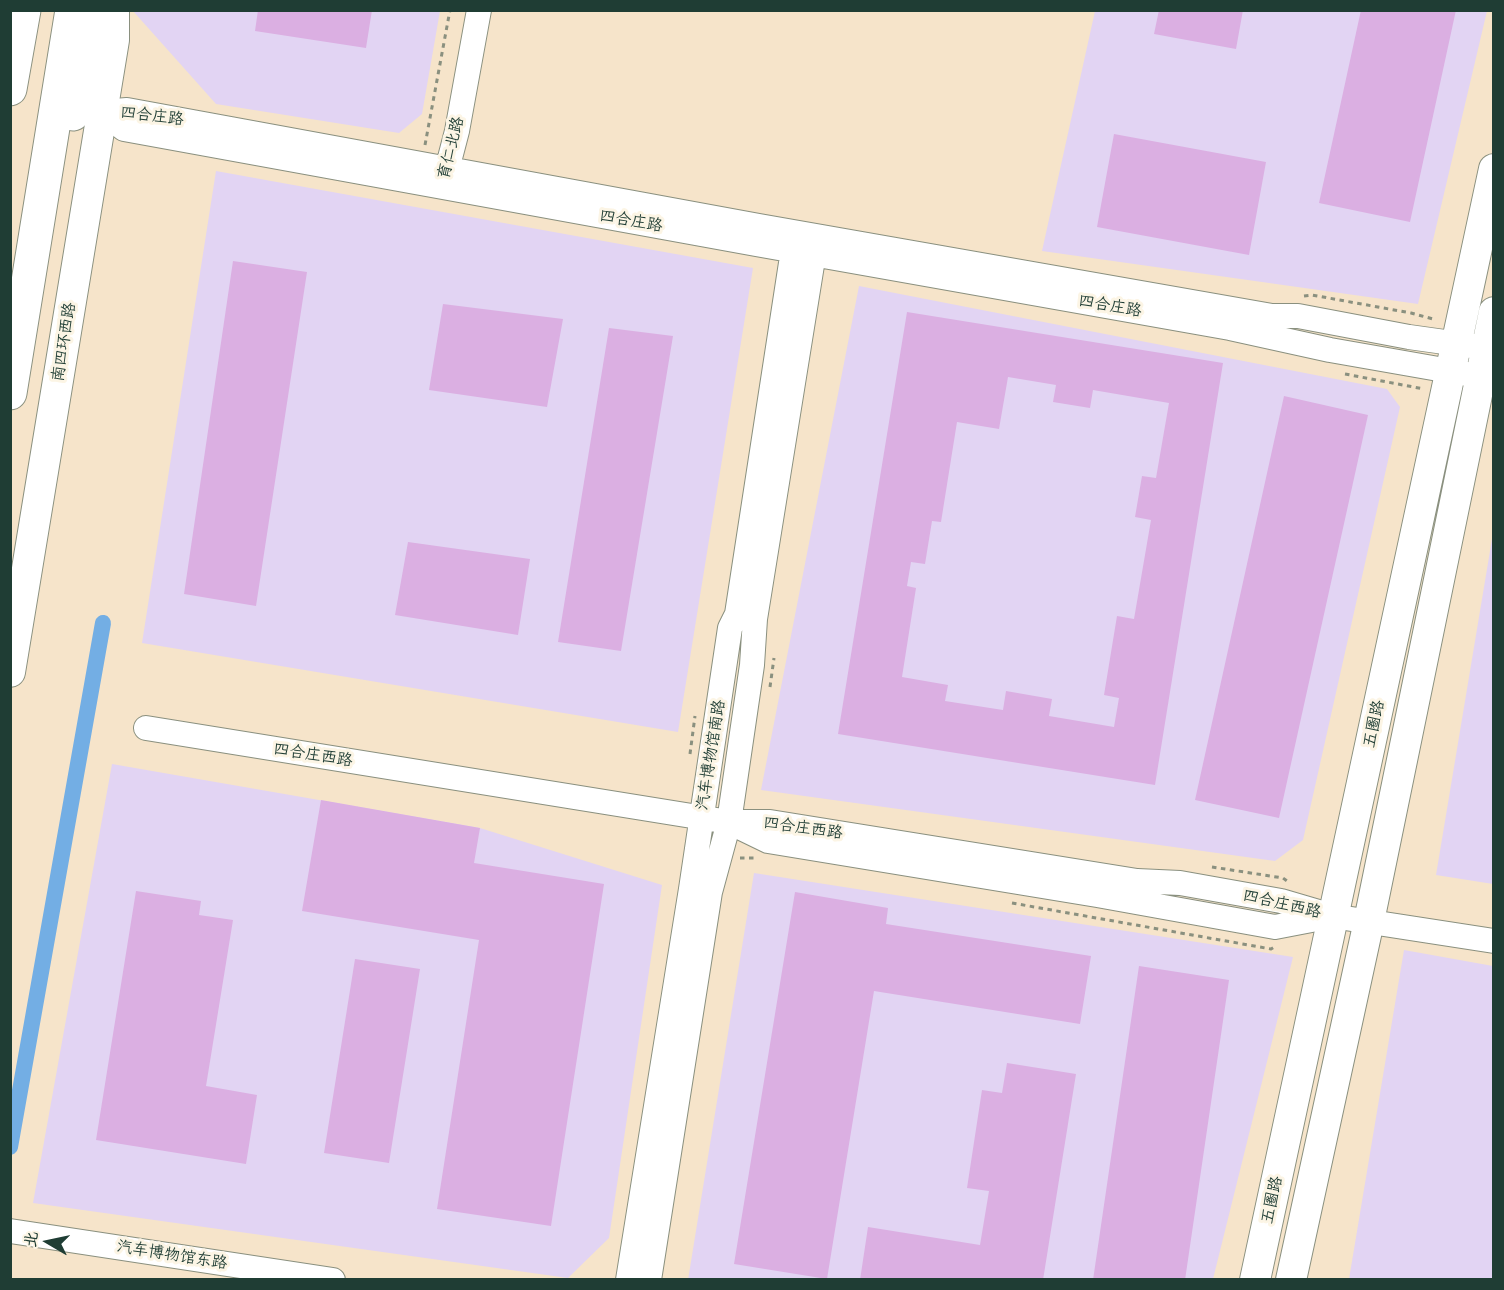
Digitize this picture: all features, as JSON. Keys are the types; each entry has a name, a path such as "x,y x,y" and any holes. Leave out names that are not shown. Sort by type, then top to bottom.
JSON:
{"highway":[{"path":"10,89 24,10"},
{"path":"10,393 72,10"},
{"path":"35,242 62,162 71,118 105,10"}],"main road":[{"name":"南四环西路","path":"10,672 114,40 114,10"},
{"name":"五圈路","path":"1255,1280 1494,169"},
{"name":"五圈路","path":"1291,1280 1488,363 1494,312"}],"street":[{"name":"育仁北路","path":"444,174 443,129 464,10"},
{"name":"育仁北路","path":"444,174 457,131 479,10"},
{"name":"四合庄路","path":"102,112 127,110 805,243 1272,316 1299,316 1452,357 1488,363"},
{"name":"汽车博物馆南路","path":"628,1280 730,628 737,614 805,243"},
{"name":"汽车博物馆南路","path":"649,1280 710,892 729,822 752,664 755,619 805,243"},
{"name":"四合庄西路","path":"146,728 729,822 770,822 1137,881 1180,884 1281,901 1332,916 1494,941"},
{"name":"汽车博物馆东路","path":"10,1231 333,1280"}],"path":[{"path":"425,148 450,10"}],"shaded area":[{"path":"133,11 440,11 422,114 399,133 216,104"},
{"path":"1095,11 1487,11 1418,304 1042,251"},
{"path":"216,171 753,268 678,732 142,643"},
{"path":"859,286 1387,389 1400,407 1303,840 1275,861 761,790"},
{"path":"1493,533 1494,884 1436,875"},
{"path":"112,764 480,828 662,885 609,1238 568,1278 33,1203"},
{"path":"754,873 1293,957 1213,1279 688,1280"},
{"path":"1404,950 1493,966 1493,1279 1349,1279"}],"building":[{"path":"258,10 372,10 366,48 255,31"},
{"path":"1159,10 1243,10 1236,49 1154,34"},
{"path":"1361,10 1456,10 1410,222 1319,203"},
{"path":"1114,134 1266,162 1249,255 1097,227"},
{"path":"233,261 307,272 256,606 184,594"},
{"path":"443,304 563,319 547,407 429,390"},
{"path":"907,312 1223,363 1155,785 838,734","holes":["1008,377 1056,385 1053,402 1090,408 1093,390 1169,403 1156,478 1142,476 1135,517 1151,520 1134,619 1117,616 1104,695 1119,698 1114,727 1049,716 1052,699 1006,691 1003,710 945,701 948,685 902,677 916,588 907,586 911,562 925,564 932,521 941,522 957,422 999,429"]},
{"path":"609,328 673,336 621,651 558,642"},
{"path":"1284,396 1368,415 1279,818 1195,800"},
{"path":"408,542 530,559 518,635 395,615"},
{"path":"321,800 480,828 474,863 604,884 551,1226 437,1209 479,940 302,911"},
{"path":"136,891 201,901 199,915 233,920 206,1086 257,1095 246,1164 96,1140"},
{"path":"795,892 888,908 886,924 1091,956 1080,1024 874,991 827,1279 734,1264"},
{"path":"355,959 420,969 389,1163 324,1153"},
{"path":"1139,966 1229,980 1185,1280 1093,1280"},
{"path":"1007,1063 1076,1074 1043,1280 860,1280 868,1227 980,1245 989,1191 967,1188 982,1090 1002,1093"}],"waterway":[{"path":"10,1147 103,623"}]}
